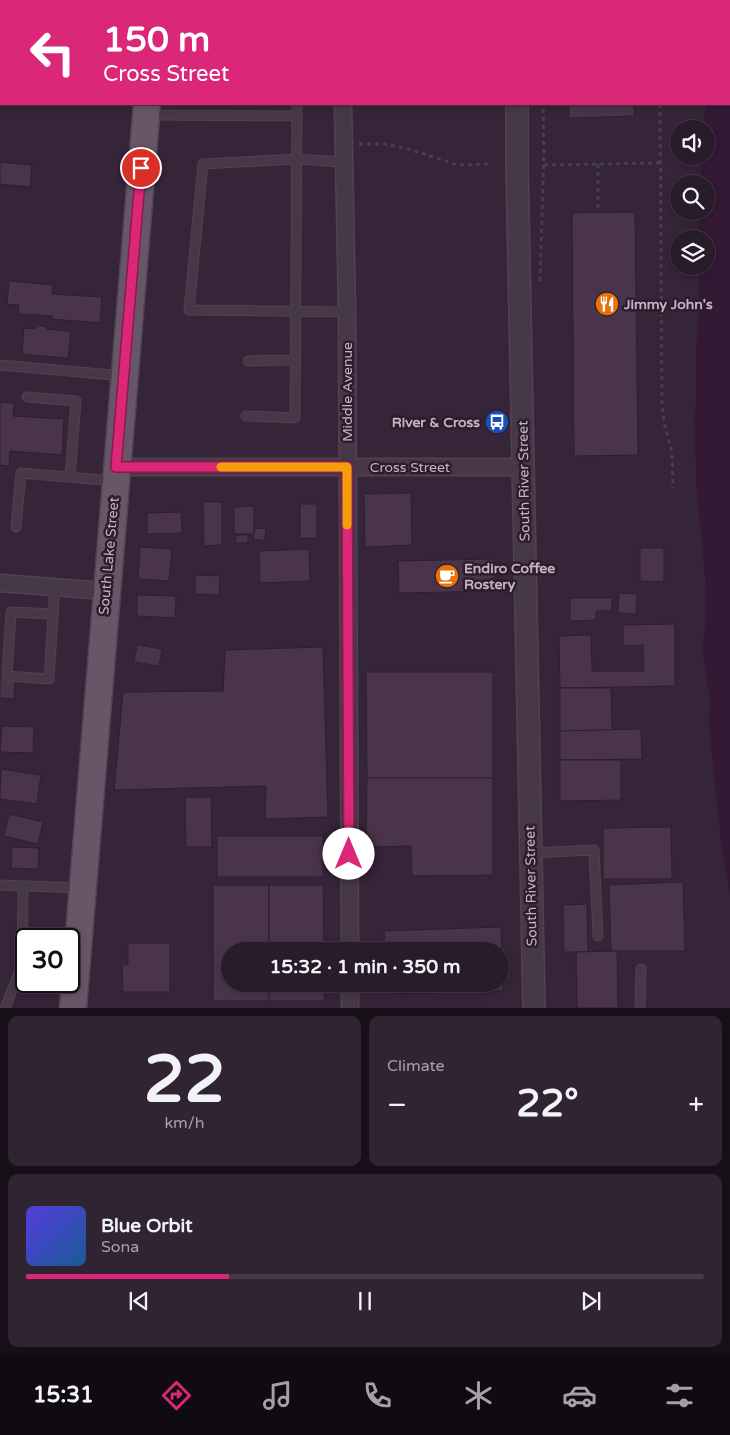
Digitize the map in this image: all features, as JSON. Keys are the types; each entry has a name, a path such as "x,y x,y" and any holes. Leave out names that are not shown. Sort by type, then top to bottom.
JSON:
{"main road":[{"name":"South Lake Street","path":"77,928 82,888 146,110"},
{"name":"South Lake Street","path":"73,993 73,1008"}],"street":[{"name":"Middle Avenue","path":"342,105 347,312 350,942"},
{"name":"South River Street","path":"517,105 534,1008"},
{"name":"Cross Street","path":"116,474 347,467 524,467"},
{"path":"0,583 106,591"},
{"path":"350,992 350,1008"}],"lane":[{"path":"246,416 295,418 297,105"},
{"path":"146,110 297,116"},
{"path":"344,162 296,159 203,164 190,310 347,312"},
{"path":"248,361 295,360"},
{"path":"0,365 124,376"},
{"path":"27,397 76,401 70,477"},
{"path":"16,527 21,473 70,477 116,474"},
{"path":"53,614 11,612 7,676 49,679 55,586"},
{"path":"531,853 594,850 598,936"},
{"path":"0,885 82,888"},
{"path":"23,886 24,928"},
{"path":"640,1008 641,970"},
{"path":"5,1008 15,985"}],"path":[{"path":"543,105 544,164 660,163"},
{"path":"660,105 662,405 664,422 672,453 674,488"},
{"path":"343,144 386,144 410,149 458,165 492,164"},
{"path":"598,164 598,212"}],"shaded area":[{"path":"706,105 730,105 730,894 721,842 709,723 710,700 702,649 706,619 705,576 697,490 694,418 696,404 697,328 700,310 698,275 715,275 715,230 698,230 698,220 715,220 715,175 700,175 701,165 715,165 715,120 704,120"}],"building":[{"path":"569,105 634,105 634,116 569,118"},
{"path":"0,162 32,165 30,187 0,184"},
{"path":"635,212 638,455 574,456 572,213"},
{"path":"9,281 53,285 52,294 102,297 100,323 52,319 52,316 18,314 19,305 7,304"},
{"path":"38,326 71,332 68,358 22,354 24,328 35,329"},
{"path":"0,402 14,403 13,416 64,419 62,455 10,451 9,466 0,465"},
{"path":"411,493 412,545 365,547 364,494"},
{"path":"203,502 222,502 222,545 204,546"},
{"path":"300,504 317,504 317,538 300,538"},
{"path":"254,506 254,534 234,534 234,507"},
{"path":"181,512 182,533 147,534 147,513"},
{"path":"255,528 266,529 264,541 253,539"},
{"path":"236,535 248,535 248,543 236,543"},
{"path":"140,547 172,549 169,581 138,579"},
{"path":"640,548 664,548 664,582 640,581"},
{"path":"309,549 310,581 260,583 259,551"},
{"name":"Endiro Coffee Rostery","path":"494,559 495,591 399,593 398,561"},
{"path":"195,575 220,576 219,595 195,594"},
{"path":"619,593 637,594 636,614 618,613"},
{"path":"137,595 176,596 175,618 137,616"},
{"path":"570,598 612,598 612,611 596,611 596,620 570,621"},
{"path":"675,624 675,686 560,688 559,636 591,635 592,671 644,671 643,645 623,646 623,625"},
{"path":"137,645 162,649 159,666 134,662"},
{"path":"323,647 328,817 265,819 266,786 114,790 123,692 223,691 225,650"},
{"path":"366,672 493,672 493,778 367,778"},
{"path":"0,679 15,679 14,699 0,698"},
{"path":"560,688 611,688 612,730 560,731"},
{"path":"2,726 34,727 33,753 0,752"},
{"path":"641,729 642,759 560,760 560,731"},
{"path":"560,760 621,760 621,800 560,801"},
{"path":"1,769 41,775 37,804 0,799"},
{"path":"367,778 493,778 493,875 412,876 411,846 366,847"},
{"path":"185,797 211,797 212,847 186,847"},
{"path":"9,814 43,822 38,844 4,836"},
{"path":"671,827 672,879 603,879 603,828"},
{"path":"217,836 323,836 323,877 217,877"},
{"path":"12,847 39,848 38,869 11,868"},
{"path":"683,882 685,951 611,951 609,885"},
{"path":"213,885 269,885 269,942 221,942 221,992 269,992 269,1001 213,1001"},
{"path":"269,885 323,885 324,942 269,942"},
{"path":"587,904 588,952 564,952 563,905"},
{"path":"501,927 501,942 385,942 384,931"},
{"path":"128,943 170,943 170,992 123,992 122,965 128,965"},
{"path":"617,951 618,1008 577,1008 576,952"},
{"path":"269,992 324,992 324,1001 269,1001"},
{"path":"386,992 464,992 386,994"}],"slow traffic":[{"path":"221,467 347,467 347,525"}],"place":[{"name":"Jimmy John's","path":"607,304"},
{"name":"River & Cross","path":"497,422"},
{"name":"Endiro Coffee Rostery","path":"447,576"}],"route":[{"path":"141,168 116,467 347,467 349,854"}]}
